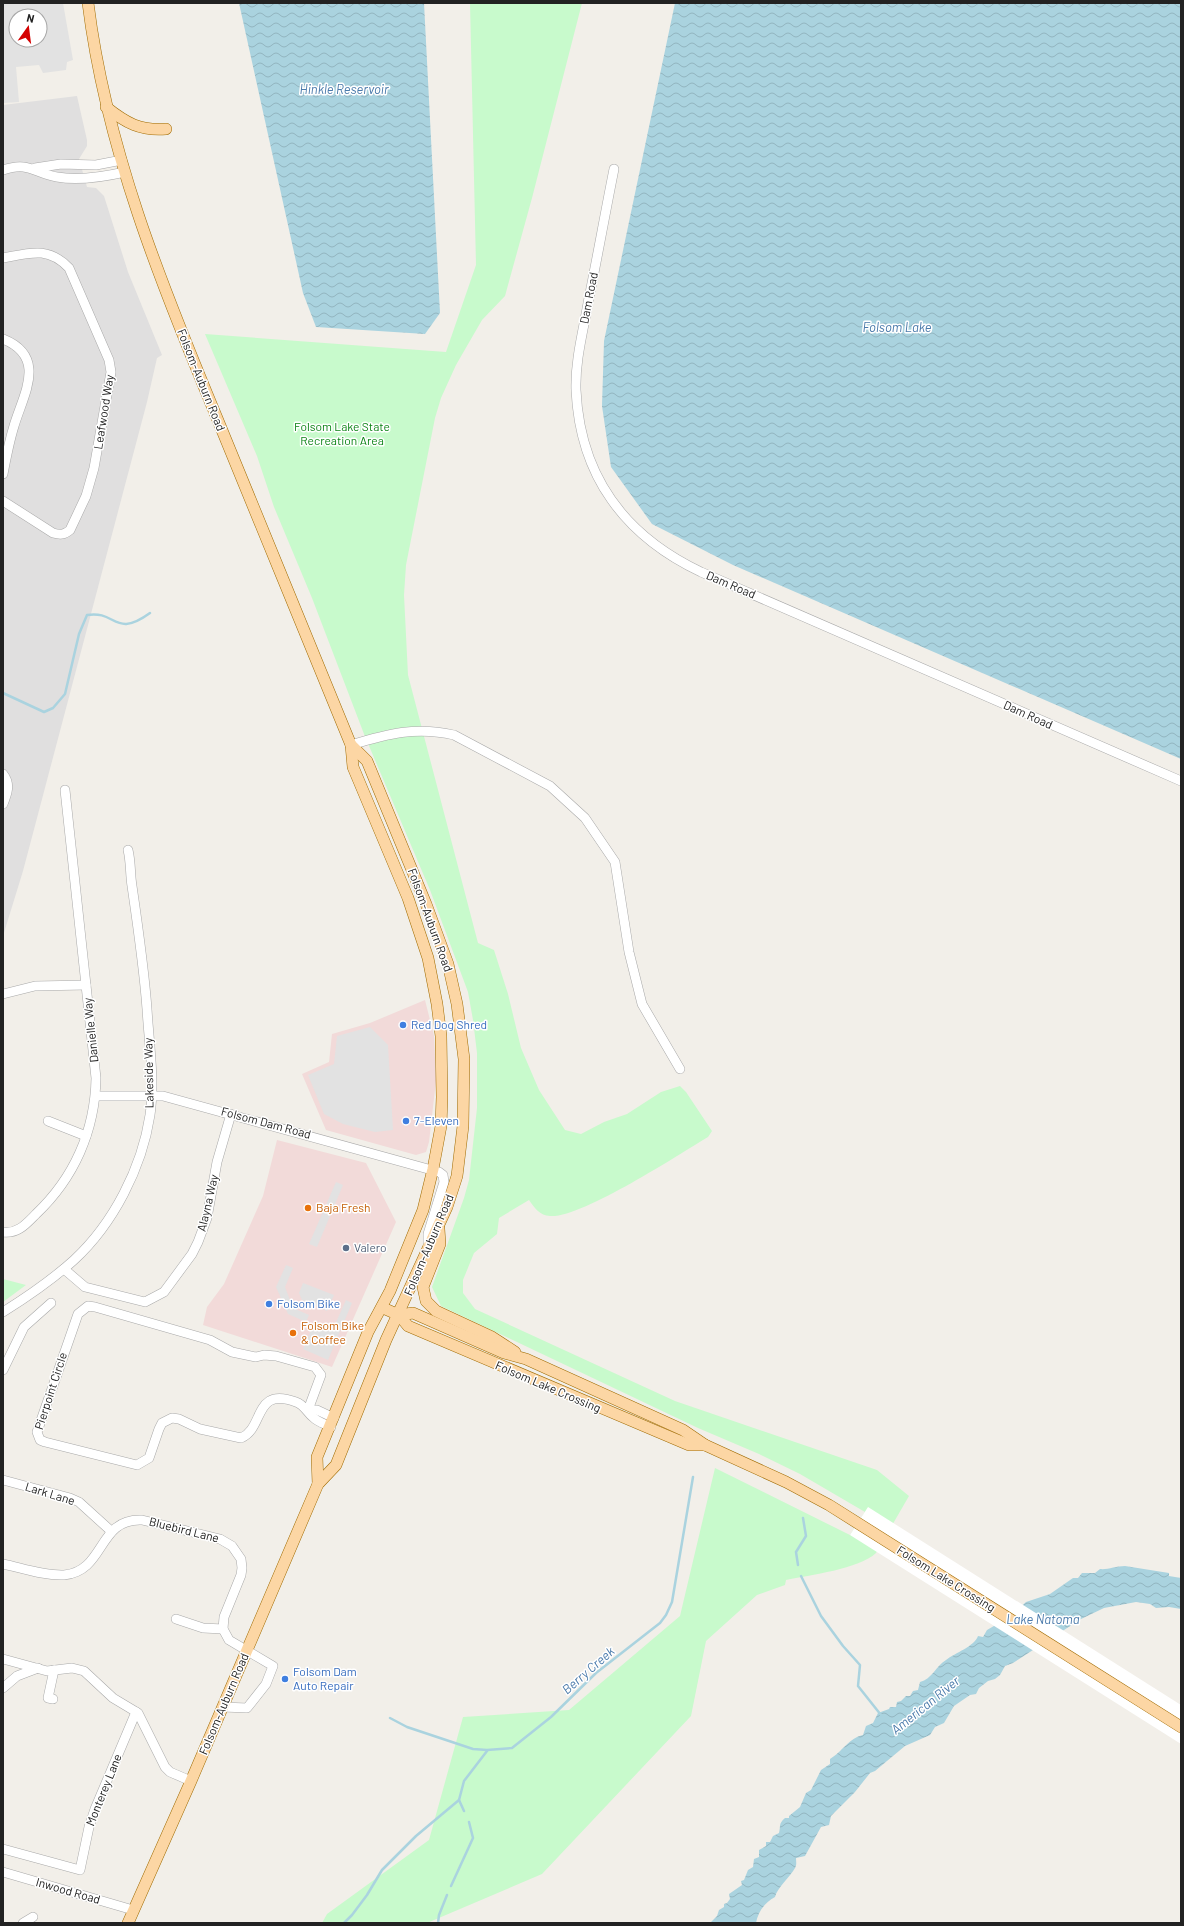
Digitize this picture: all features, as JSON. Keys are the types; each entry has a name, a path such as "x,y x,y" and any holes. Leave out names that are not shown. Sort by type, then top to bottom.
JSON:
{"main road":[{"name":"Folsom-Auburn Road","path":"88,3 98,73 106,107 152,259 351,745 353,767 418,927 428,958 437,1004 442,1047 443,1090 441,1126 423,1210 383,1308 368,1332 317,1457 318,1484"},
{"path":"106,107 136,127 149,130 166,129"},
{"name":"Folsom-Auburn Road","path":"128,1923 191,1781 318,1484 336,1465 386,1340 399,1315 439,1226 455,1182 463,1126 464,1058 457,1004 448,964 416,878 366,761 351,745"},
{"path":"439,1226 440,1244 424,1287 426,1301 436,1311 492,1337 526,1360"},
{"name":"Folsom Lake Crossing","path":"383,1308 399,1315 408,1326 529,1378 689,1445 705,1445"},
{"name":"Folsom Lake Crossing","path":"399,1315 413,1313 504,1353 526,1360 684,1430 705,1445 786,1482 858,1523 1181,1727"}],"street":[{"path":"3,170 14,166 33,168 61,164 96,165 122,160"},
{"path":"33,168 57,177 98,178 125,172"},
{"name":"Dam Road","path":"614,169 579,349 576,389 580,424 587,451 601,482 624,516 640,533 659,549 679,562 1181,781"},
{"name":"Leafwood Way","path":"3,258 39,252 51,254 61,260 69,268 109,360 111,372 94,468 86,496 70,530 66,533 53,533 3,501"},
{"path":"3,339 15,345 23,354 29,365 30,377 14,425 3,474"},
{"path":"351,745 394,732 438,731 454,735 550,786 585,818 615,862 629,952 642,1004 680,1069"},
{"path":"3,774 8,785 8,794 3,804"},
{"name":"Danielle Way","path":"3,1232 13,1232 18,1230 44,1207 68,1178 79,1158 96,1096 96,1078 65,790"},
{"name":"Lakeside Way","path":"3,1312 64,1269 99,1233 120,1199 140,1154 149,1120 151,1096 144,970 128,850"},
{"path":"3,994 35,986 86,985"},
{"name":"Folsom Dam Road","path":"96,1096 163,1096 433,1169"},
{"name":"Alayna Way","path":"64,1269 85,1287 145,1302 164,1292 192,1254 207,1218 217,1162 231,1114"},
{"path":"48,1121 86,1136"},
{"path":"427,1252 428,1234 444,1182 443,1175 433,1169"},
{"path":"3,1370 24,1327 52,1303"},
{"name":"Pierpoint Circle","path":"308,1410 321,1375 315,1367 276,1356 264,1355 256,1357 232,1352 210,1340 88,1306 82,1309 78,1314 36,1432 40,1440 45,1442 137,1465 150,1458 159,1429 162,1423 168,1419 179,1419 200,1429 241,1438 247,1436 252,1431 261,1408 274,1400 281,1398 295,1402 308,1410 317,1410 332,1422"},
{"name":"Lark Lane","path":"3,1480 70,1498 79,1502 111,1531"},
{"name":"Bluebird Lane","path":"3,1564 54,1575 74,1573 91,1562 111,1531 129,1521 142,1520 220,1539 232,1546 241,1559 242,1568 241,1575 224,1618 223,1629"},
{"path":"176,1619 203,1628 223,1629 229,1640 273,1666 266,1684 247,1708 223,1707"},
{"path":"3,1659 47,1671 72,1668 84,1671 113,1698 138,1713 165,1767 170,1772 191,1781"},
{"path":"3,1688 17,1676 38,1668"},
{"path":"53,1699 48,1698 54,1670"},
{"name":"Monterey Lane","path":"3,1849 80,1870 89,1827 95,1809 136,1712"},
{"name":"Inwood Road","path":"3,1872 133,1910"},
{"path":"24,1923 34,1917"}],"shaded area":[{"path":"3,3 63,3 73,60 67,62 66,70 43,73 39,65 16,67 19,102 3,103"},
{"path":"77,96 87,140 87,146 79,159 87,187 96,188 104,196 128,272 162,355 157,358 147,402 23,871 3,936 3,105"},
{"path":"425,1000 434,1036 436,1081 429,1142 426,1152 416,1155 326,1130 302,1074 329,1062 332,1034 370,1023"},
{"path":"370,1027 388,1045 393,1130 375,1132 343,1124 324,1114 308,1075 334,1064 337,1036"},
{"path":"277,1140 366,1163 396,1222 332,1367 203,1325 207,1307 224,1284 263,1196"},
{"path":"336,1182 343,1185 317,1247 309,1244"},
{"path":"286,1265 293,1268 285,1287 293,1308 309,1315 306,1322 288,1314 276,1287"},
{"path":"303,1283 334,1295 327,1311 302,1300 299,1293"},
{"path":"346,1300 352,1303 328,1360 303,1349 315,1321 333,1329"}],"green space":[{"name":"Folsom Lake State Recreation Area","path":"470,3 582,3 532,198 505,296 482,320 456,365 441,398 435,418 406,565 404,595 408,675 478,943 494,950 508,994 521,1048 539,1090 565,1130 581,1134 604,1122 627,1114 661,1092 680,1086 686,1092 712,1131 708,1137 653,1171 583,1207 564,1214 546,1216 538,1211 529,1200 499,1218 497,1234 474,1253 463,1280 463,1293 475,1309 675,1401 877,1470 909,1496 876,1553 868,1559 834,1571 786,1580 785,1585 757,1595 706,1641 691,1716 542,1874 427,1923 322,1923 327,1914 429,1840 463,1717 569,1710 680,1616 715,1468 850,1535 865,1512 800,1474 759,1454 698,1428 441,1306 432,1287 469,1180 477,1108 477,1053 468,992 430,890 364,734 312,598 274,507 257,456 205,334 446,352 476,265"},
{"path":"3,1279 26,1285 3,1302"}],"water":[{"name":"Hinkle Reservoir","path":"239,3 424,3 440,313 425,334 316,327 303,293"},
{"name":"Folsom Lake","path":"675,3 1181,3 1181,759 733,565 652,524 611,467 602,406 604,341"},
{"name":"Lake Natoma","path":"1125,1566 1169,1573 1169,1576 1181,1578 1181,1609 1169,1607 1156,1608 1150,1604 1136,1602 1104,1608 1081,1619 1013,1663 1005,1666 1000,1675 995,1679 988,1681 979,1688 976,1694 970,1695 954,1706 944,1723 935,1727 930,1735 905,1746 875,1771 870,1773 855,1792 831,1816 829,1825 821,1827 805,1856 796,1858 795,1868 778,1890 775,1897 762,1908 756,1923 710,1923 717,1916 719,1910 724,1907 724,1904 730,1899 729,1894 742,1885 741,1881 744,1880 748,1870 753,1867 754,1859 759,1857 759,1850 766,1846 766,1842 770,1842 773,1836 779,1833 783,1820 785,1818 789,1818 789,1816 800,1807 806,1793 811,1790 821,1770 830,1764 830,1759 850,1742 863,1735 866,1726 873,1723 878,1713 889,1709 890,1707 896,1707 897,1702 901,1701 906,1696 910,1696 913,1691 918,1690 920,1682 928,1678 950,1657 973,1643 978,1636 983,1637 987,1630 1011,1616 1026,1602 1050,1594 1073,1578 1078,1578 1082,1573 1095,1573 1100,1569"}],"pier":[{"path":"868,1507 1181,1705 1181,1744 850,1535"}],"waterway":[{"path":"3,693 44,712 53,708 65,694 79,634 87,615 104,616 122,624 129,624 150,613"},
{"name":"Berry Creek","path":"390,1718 407,1727 473,1749 487,1750 512,1748 551,1717 596,1673 660,1623 666,1615 672,1602 693,1477"},
{"path":"798,1565 796,1552 806,1536 803,1518"},
{"path":"801,1576 821,1616 843,1646 860,1665 858,1686 881,1715"},
{"path":"464,1811 459,1800 464,1781 487,1751"},
{"name":"Berry Creek","path":"344,1923 367,1895 382,1870 416,1836 459,1800"},
{"path":"451,1886 473,1838 469,1822"},
{"path":"438,1923 439,1915 447,1895"}],"place":[{"name":"Red Dog Shred","path":"403,1025"},
{"name":"7-Eleven","path":"406,1121"},
{"name":"Baja Fresh","path":"308,1208"},
{"name":"Valero","path":"346,1248"},
{"name":"Folsom Bike","path":"269,1304"},
{"name":"Folsom Bike & Coffee","path":"293,1333"},
{"name":"Folsom Dam Auto Repair","path":"285,1679"}],"water label":[{"name":"American River","path":"925,1705"}]}
